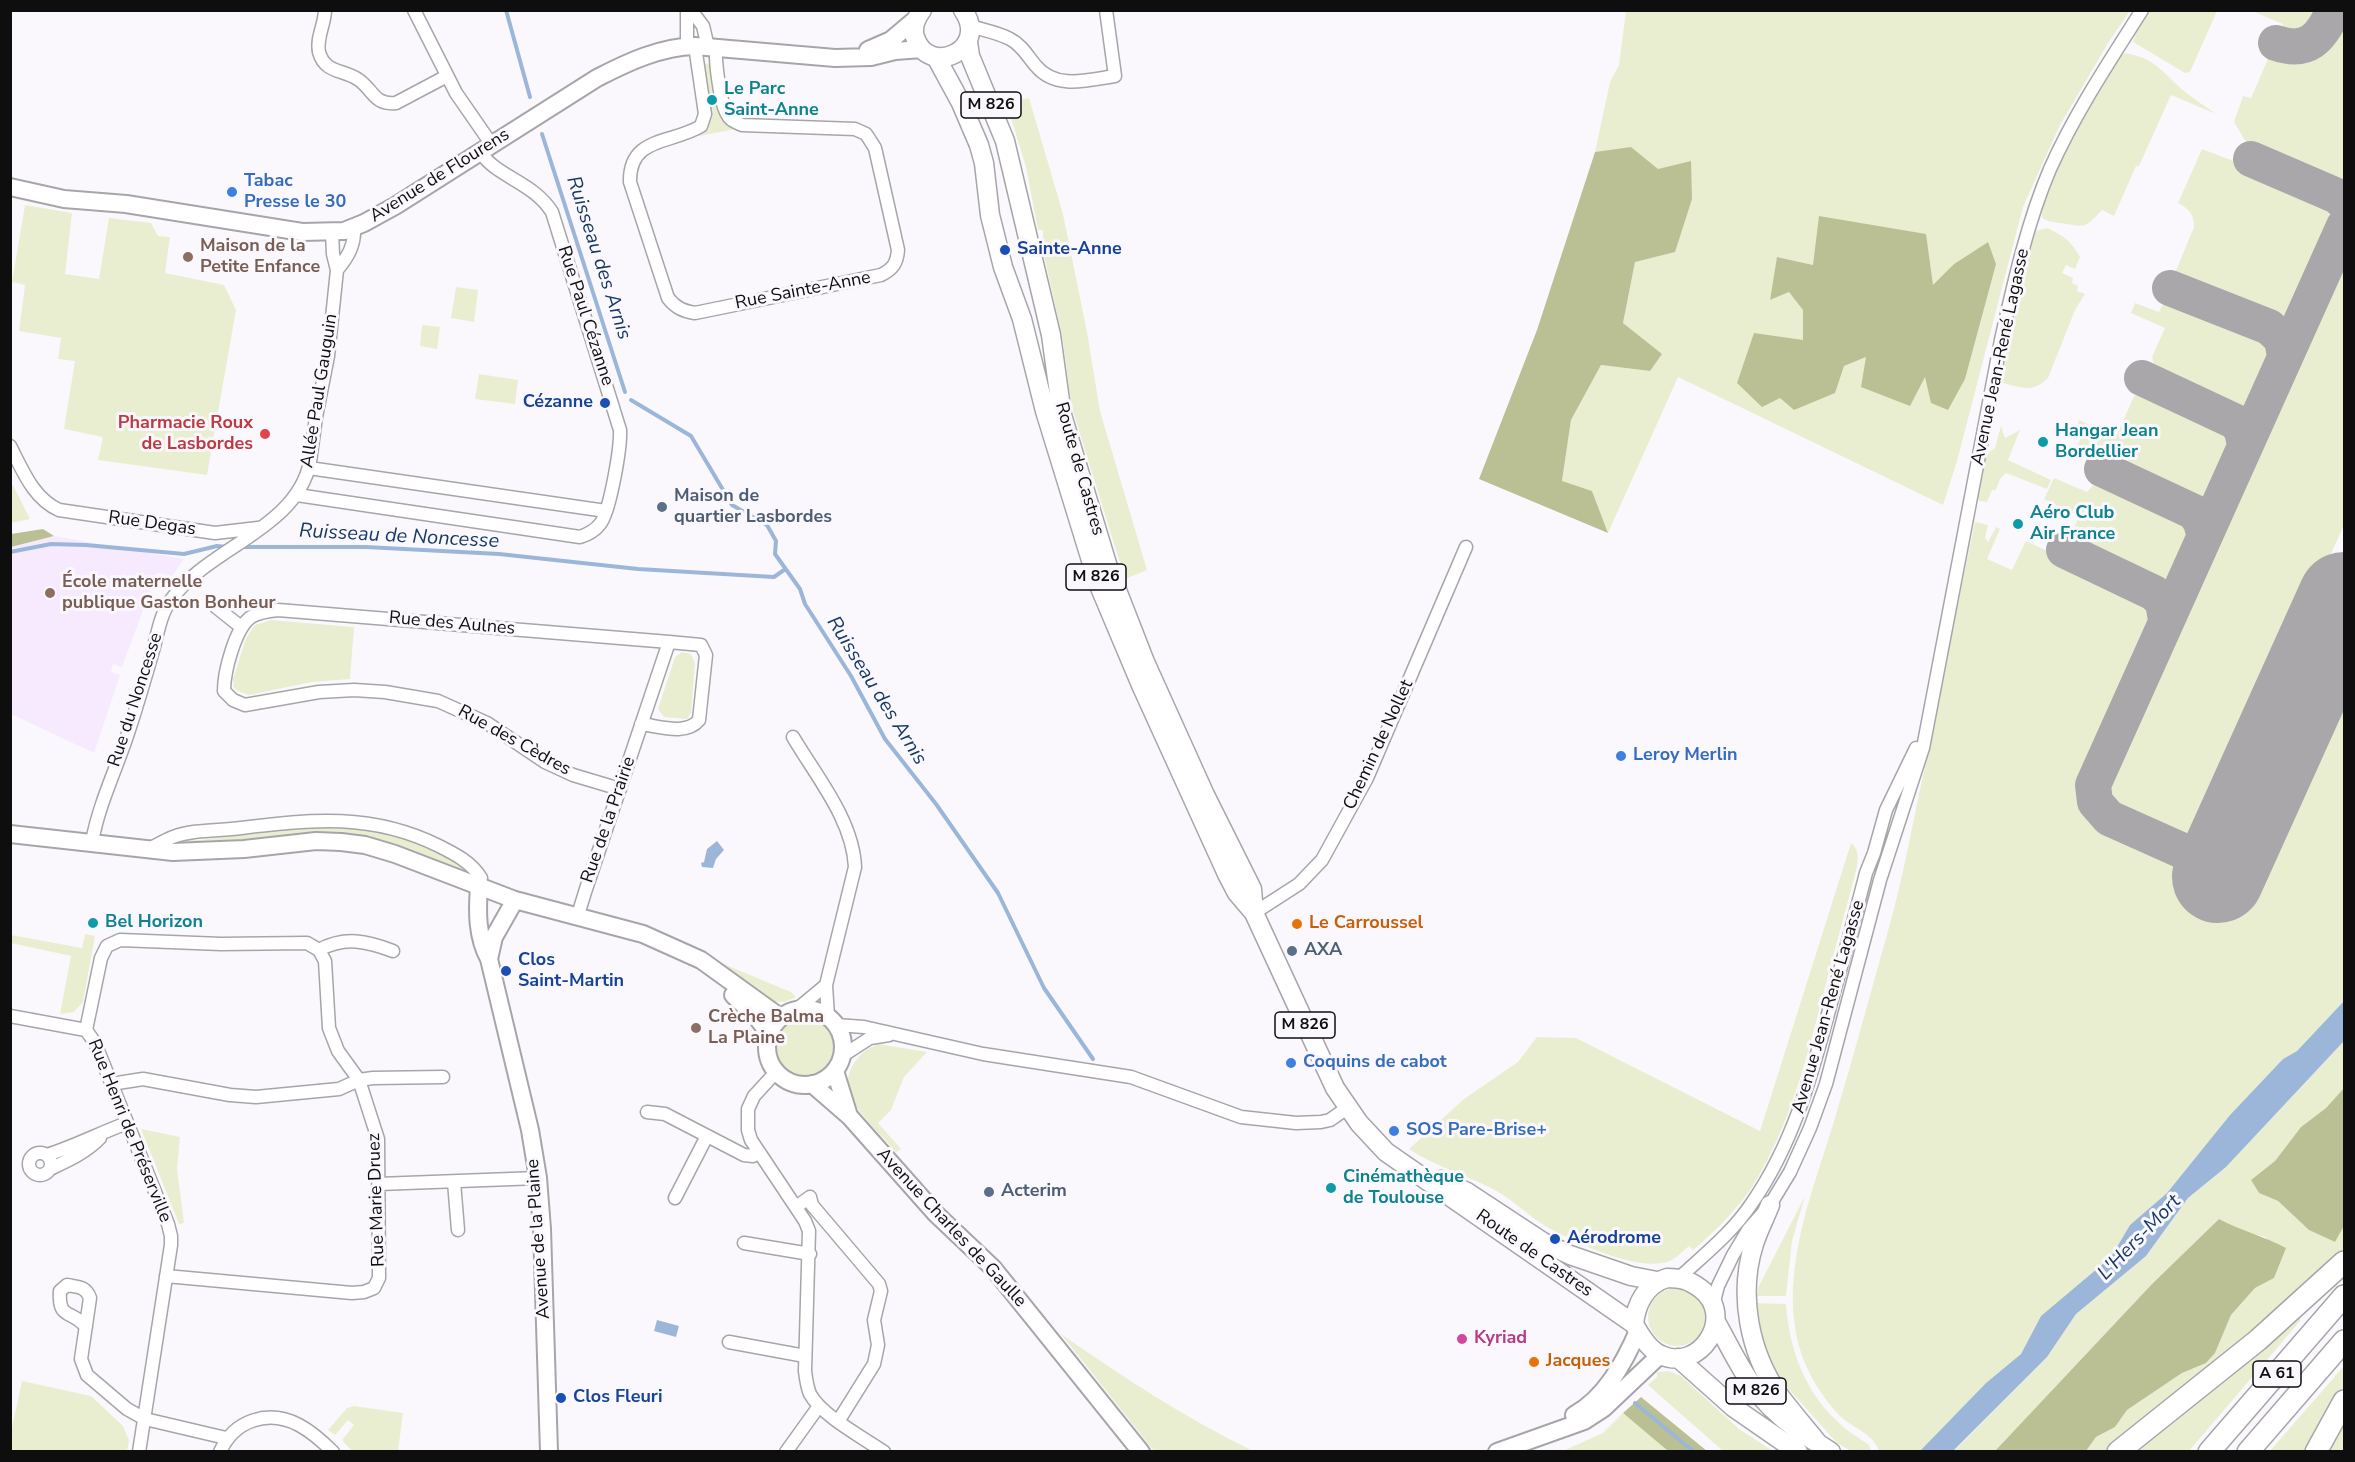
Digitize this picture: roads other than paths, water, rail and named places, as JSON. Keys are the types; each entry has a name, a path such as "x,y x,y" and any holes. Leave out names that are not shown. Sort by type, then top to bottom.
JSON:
{"highway":[{"path":"2118,1452 2258,1340 2344,1262"},
{"name":"A 61","path":"2209,1452 2344,1296"},
{"name":"A 61","path":"2248,1452 2344,1341"},
{"path":"2316,1452 2344,1401"}],"main road":[{"name":"M 826","path":"919,13 916,38 929,53"},
{"path":"929,53 952,56 961,50 967,26"},
{"name":"Route de Castres","path":"967,26 970,56 998,123 1012,169 1052,335 1062,416 1108,567 1145,663 1252,889 1254,913"},
{"name":"Route de Castres","path":"929,53 962,103 979,145 984,163 990,215 1003,267 1022,319 1045,411 1098,583 1141,685 1222,864 1237,893 1254,913 1331,1080 1347,1108 1373,1139 1403,1165 1515,1241 1636,1328"},
{"name":"Route de Castres","path":"1403,1165 1467,1192 1541,1240 1570,1255 1631,1276 1657,1281"},
{"path":"1770,1205 1749,1261 1747,1305 1750,1324 1762,1363 1770,1378 1824,1447"},
{"path":"1679,1278 1690,1281 1705,1292 1714,1313 1712,1335 1695,1353 1669,1357 1650,1347 1636,1328 1635,1313 1643,1296 1657,1281 1679,1278"},
{"name":"M 826","path":"1714,1313 1746,1376 1765,1402 1778,1415 1824,1447"},
{"name":"M 826","path":"1669,1357 1733,1407 1798,1452"}],"street":[{"path":"325,10 318,41 322,59 327,67 359,81 377,100 387,104 396,103 447,76"},
{"name":"Rue Paul Cézanne","path":"297,495 580,537 590,534 598,527 606,511 618,454 620,430 552,212 544,200 530,188 486,161 487,149 414,10"},
{"path":"687,10 701,47"},
{"path":"692,10 703,26 701,47"},
{"path":"967,26 1011,39 1026,52 1037,68 1049,77 1072,83 1115,76 1106,10"},
{"name":"Avenue Jean-René Lagasse","path":"1714,1313 1718,1286 1733,1255 1748,1230 1770,1205 1800,1152 1819,1106 1880,880 1918,764 2001,340 2013,284 2032,219 2050,170 2068,134 2142,10"},
{"name":"Avenue de Flourens","path":"853,57 891,40 919,13"},
{"name":"Rue Sainte-Anne","path":"701,47 716,62 726,113 732,120 742,125 855,129 866,134 875,148 898,250 897,261 892,270 881,275 695,313 682,311 668,298 630,182 630,172 632,161 645,147 692,132 701,126 705,114 701,47"},
{"name":"Avenue de Flourens","path":"10,187 64,199 126,204 302,232 332,232 354,228 375,217 487,149 576,91 614,70 656,52 701,47 811,57 871,57 895,51 929,53"},
{"name":"Allée Paul Gauguin","path":"337,270 355,240 354,228"},
{"name":"Allée Paul Gauguin","path":"256,530 278,514 297,495 309,468 328,356 337,270 333,254 332,232"},
{"name":"Rue Degas","path":"10,446 30,484 47,503 59,510 215,533 256,530"},
{"path":"309,468 606,511"},
{"name":"Rue du Noncesse","path":"92,842 96,820 129,732 166,608 181,587 256,530"},
{"name":"Chemin de Nollet","path":"1254,913 1299,884 1322,860 1367,778 1466,548"},
{"path":"216,607 241,627"},
{"name":"Rue des Aulnes","path":"241,627 258,613 291,611 669,642"},
{"name":"Rue des Cèdres","path":"241,627 224,680 224,691 233,700 245,705 320,692 354,690 393,693 438,701 487,723 544,762 573,775 620,789"},
{"path":"641,724 687,728 695,724 701,715 705,651 699,644 669,642"},
{"name":"Rue de la Prairie","path":"577,918 669,642"},
{"name":"Avenue Jean-René Lagasse","path":"1679,1278 1719,1244 1752,1204 1779,1159 1800,1113 1866,873 1874,854 1886,810 1925,728"},
{"path":"792,737 846,824 854,854 855,867 826,985 832,1021 843,1042 838,1063"},
{"path":"1886,810 1901,816"},
{"path":"148,850 173,837 198,832 330,820 379,825 430,841 468,862 481,878 479,887"},
{"path":"10,834 148,850 207,851 316,841 365,845 395,854 516,900 643,934 701,960 780,1017"},
{"name":"Avenue de la Plaine","path":"479,887 477,911 482,946 489,959 530,1130 538,1178 542,1229 549,1452"},
{"path":"489,959 494,937 516,900"},
{"path":"577,918 640,943 695,969 740,1001 769,1034"},
{"path":"86,1030 101,958 107,946 120,940 221,944 308,943 319,950 339,942 368,941 393,951"},
{"name":"Rue Marie Druez","path":"166,1276 352,1293 374,1288 379,1278 378,1139 359,1080 338,1051 329,1028 326,961 319,950"},
{"path":"826,985 796,1010 780,1017 769,1034 767,1054 776,1072 791,1083 812,1084 824,1080 838,1063 870,1038 893,1034"},
{"path":"796,1010 816,1011 832,1021 983,1054 1131,1077 1241,1117 1267,1121 1321,1122 1330,1120 1347,1108"},
{"name":"Rue Henri de Préserville","path":"10,1016 86,1030 95,1043 171,1236 139,1452"},
{"name":"Avenue Charles de Gaulle","path":"838,1063 850,1116"},
{"path":"776,1072 754,1096 748,1109 748,1130 759,1153 796,1207 809,1231 806,1384 810,1395 819,1406 885,1452"},
{"path":"111,1084 143,1079 230,1095 256,1097 339,1089 359,1080 373,1078 443,1077"},
{"name":"Avenue Charles de Gaulle","path":"812,1084 850,1116 929,1207 1003,1279 1142,1452"},
{"path":"647,1112 665,1114 744,1155 753,1156 759,1153"},
{"path":"47,1155 74,1147 89,1138 127,1123"},
{"path":"50,1169 51,1163 47,1155 41,1152 34,1154 30,1159 29,1165 32,1172 38,1175 45,1174 94,1144 105,1132"},
{"path":"675,1198 707,1136"},
{"path":"379,1184 538,1178"},
{"path":"454,1182 458,1230"},
{"path":"796,1207 810,1197 812,1205 879,1284 881,1291 874,1320 878,1345 874,1365 839,1420"},
{"path":"744,1243 810,1254"},
{"path":"86,1327 81,1359 83,1368 87,1375 127,1409 145,1419 226,1438"},
{"path":"1497,1452 1583,1410 1611,1380 1629,1350 1636,1328"},
{"path":"729,1342 805,1356"},
{"path":"1514,1444 1565,1429 1594,1415 1669,1357"},
{"path":"786,1452 819,1406"},
{"path":"220,1452 226,1438 234,1430 253,1421 264,1419 283,1419 300,1426 333,1452"}],"water":[{"path":"717,841 724,850 716,859 713,868 702,867 701,863 704,862 707,849"},
{"name":"L'Hers-Mort","path":"2344,1001 2344,1041 2226,1167 2188,1198 2146,1256 2076,1314 2047,1357 1953,1451 1920,1451 1986,1383 2021,1354 2041,1316 2111,1257 2130,1225 2167,1193 2230,1115 2283,1059 2297,1051"},
{"path":"657,1320 679,1326 676,1337 654,1331"}],"waterway":[{"name":"Ruisseau des Arnis","path":"506,10 530,97"},
{"name":"Ruisseau des Arnis","path":"542,134 625,392"},
{"name":"Ruisseau des Arnis","path":"631,400 691,436 732,505 767,525 776,541 775,554 800,589 805,604 851,676 885,739 936,804 998,893 1044,988 1093,1059"},
{"name":"Ruisseau de Noncesse","path":"10,552 51,544 184,554 217,546 227,547"},
{"name":"Ruisseau de Noncesse","path":"240,547 366,547 499,554 638,569 774,577 784,570"},
{"name":"Ruisseau des Arnis","path":"1635,1403 1694,1452"}],"place":[{"name":"Le Parc Saint-Anne","path":"712,100"},
{"name":"Tabac Presse le 30","path":"232,192"},
{"name":"Sainte-Anne","path":"1005,250"},
{"name":"Maison de la Petite Enfance","path":"188,257"},
{"name":"Cézanne","path":"605,403"},
{"name":"Pharmacie Roux de Lasbordes","path":"265,434"},
{"name":"Hangar Jean Bordellier","path":"2043,442"},
{"name":"Maison de quartier Lasbordes","path":"662,507"},
{"name":"Aéro Club Air France","path":"2018,524"},
{"name":"École maternelle publique Gaston Bonheur","path":"50,593"},
{"name":"Leroy Merlin","path":"1621,756"},
{"name":"Bel Horizon","path":"93,923"},
{"name":"Le Carroussel","path":"1297,924"},
{"name":"AXA","path":"1292,951"},
{"name":"Clos Saint-Martin","path":"506,971"},
{"name":"Crèche Balma La Plaine","path":"696,1028"},
{"name":"Coquins de cabot","path":"1291,1063"},
{"name":"SOS Pare-Brise+","path":"1394,1131"},
{"name":"Cinémathèque de Toulouse","path":"1331,1188"},
{"name":"Acterim","path":"989,1192"},
{"name":"Aérodrome","path":"1555,1239"},
{"name":"Kyriad","path":"1462,1339"},
{"name":"Jacques","path":"1534,1362"},
{"name":"Clos Fleuri","path":"561,1398"}]}
